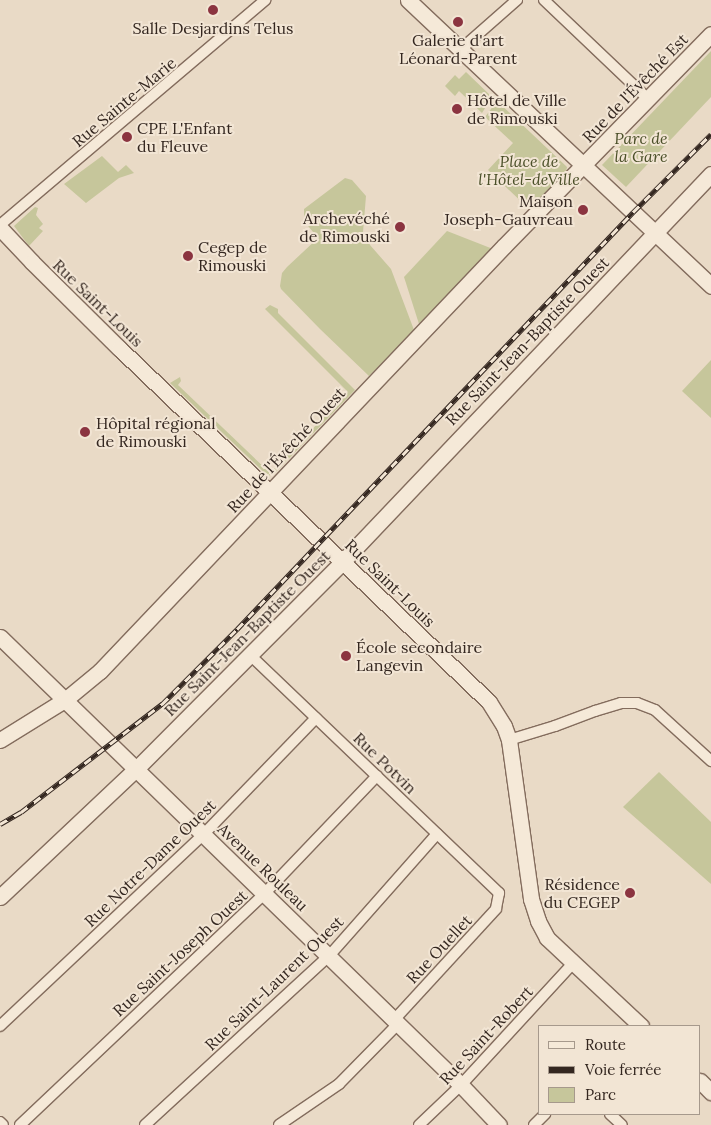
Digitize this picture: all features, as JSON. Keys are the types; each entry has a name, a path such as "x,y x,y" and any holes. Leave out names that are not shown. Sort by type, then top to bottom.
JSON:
{"street":[{"name":"Rue Sainte-Marie","path":"0,226 265,0"},
{"path":"408,0 711,286"},
{"path":"460,50 517,0"},
{"path":"544,0 649,100"},
{"name":"Rue de l'Évêché Est","path":"584,166 711,34"},
{"name":"Rue de l'Évêché Ouest","path":"0,740 66,699 100,671 584,166"},
{"name":"Rue Saint-Jean-Baptiste Ouest","path":"0,897 137,768 343,561 711,174"},
{"name":"Rue Saint-Louis","path":"0,226 32,262 269,493 343,561 489,702 504,726 509,740 531,900 538,921 547,938 633,1024"},
{"name":"Avenue Rouleau","path":"0,636 265,893 395,1023 462,1085 499,1125"},
{"name":"Rue Potvin","path":"249,654 499,893"},
{"path":"509,740 602,709 621,704 637,703 655,710 711,761"},
{"name":"Rue Notre-Dame Ouest","path":"0,1026 204,834 316,718"},
{"name":"Rue Saint-Joseph Ouest","path":"20,1125 265,893 377,776"},
{"name":"Rue Saint-Laurent Ouest","path":"145,1125 329,956 437,834"},
{"name":"Rue Ouellet","path":"279,1125 340,1084 496,909 499,893"},
{"name":"Rue Saint-Robert","path":"419,1125 462,1085 573,963"},
{"path":"701,1082 711,1092"},
{"path":"534,1125 544,1115"},
{"path":"611,1115 622,1125"},
{"path":"0,1122 3,1125"}],"green space":[{"name":"Parc de la Gare","path":"711,51 711,97 626,187 602,165"},
{"path":"466,72 492,97 482,113 459,91 455,96 445,86 455,75 459,79"},
{"name":"Place de l'Hôtel-deVille","path":"497,101 567,167 566,172 529,209 488,170 513,143 485,117"},
{"path":"102,156 118,172 126,165 134,173 119,178 86,203 64,184"},
{"path":"345,178 352,180 366,196 363,232 370,245 391,269 414,330 369,376 320,329 280,286 282,273 318,238 304,221 304,209"},
{"path":"35,207 38,208 36,215 43,224 39,228 43,231 29,246 14,226"},
{"path":"447,231 493,249 419,324 404,277"},
{"path":"270,305 278,309 278,313 355,390 275,473 268,476 170,383 180,377 181,381 178,385 270,473 348,392 265,309"},
{"path":"711,360 711,418 682,391"},
{"path":"659,772 711,822 711,884 623,807"}],"railway":[{"path":"0,824 21,812 162,704 237,629 633,212 711,134"}],"place":[{"name":"Salle Desjardins Telus","path":"213,10"},
{"name":"Galerie d'art Léonard-Parent","path":"458,22"},
{"name":"Hôtel de Ville de Rimouski","path":"457,109"},
{"name":"CPE L'Enfant du Fleuve","path":"127,137"},
{"name":"Maison Joseph-Gauvreau","path":"583,210"},
{"name":"Archevéché de Rimouski","path":"400,227"},
{"name":"Cegep de Rimouski","path":"188,256"},
{"name":"Hôpital régional de Rimouski","path":"85,432"},
{"name":"École secondaire Langevin","path":"346,656"},
{"name":"Résidence du CEGEP","path":"630,893"}]}
